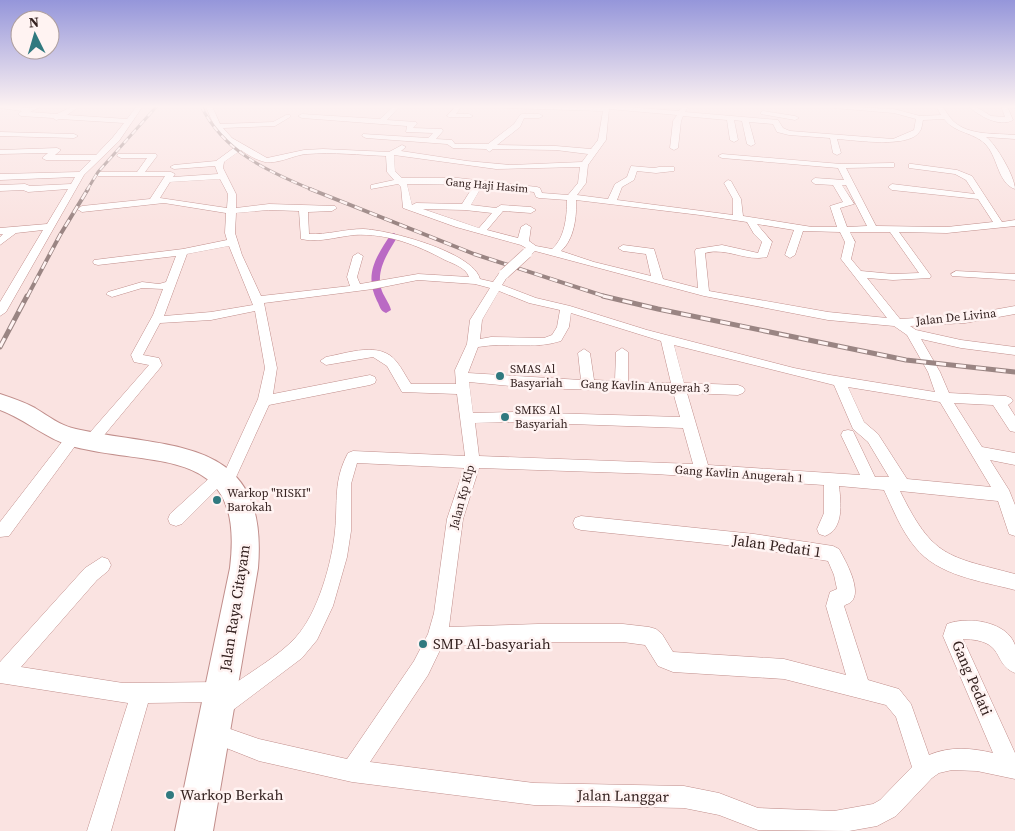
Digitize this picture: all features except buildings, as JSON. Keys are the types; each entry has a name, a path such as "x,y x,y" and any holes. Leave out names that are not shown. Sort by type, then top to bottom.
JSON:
{"main road":[{"path":"0,402 18,408 40,423 82,440 177,457 201,464 216,471 224,479"},
{"name":"Jalan Raya Citayam","path":"194,831 244,568 246,534 242,511 224,479"}],"street":[{"path":"21,177 63,145"},
{"path":"0,312 81,174 110,145"},
{"path":"237,145 258,158 267,160 279,159 304,152 392,153 512,167 536,177 562,163 584,165"},
{"path":"452,145 526,149 573,149 593,152"},
{"path":"554,252 561,246 571,218 571,198 582,182 584,165 598,145"},
{"path":"835,145 837,153"},
{"path":"989,145 994,150 1009,180 1015,186"},
{"path":"484,164 491,146"},
{"path":"174,167 219,163 240,147"},
{"path":"402,147 392,153 389,165 391,172 405,186 404,204 408,207 465,207 498,211"},
{"path":"0,152 57,150"},
{"path":"120,156 153,156 140,173"},
{"path":"722,156 841,166 891,164"},
{"path":"46,158 99,157"},
{"path":"458,181 465,162"},
{"path":"176,519 224,479 264,402 271,368 259,304 237,255 230,228 231,190 223,176 219,163"},
{"path":"820,164 849,204 835,206 850,245 846,259 860,274 897,323 912,333 961,344 1015,351"},
{"path":"841,166 873,228"},
{"path":"912,166 955,168 973,181 1000,226"},
{"path":"611,202 618,186 631,178 634,168 656,171 659,169 670,169"},
{"path":"101,174 168,173 170,175 154,200"},
{"path":"0,177 81,174"},
{"path":"167,180 223,176"},
{"name":"Gang Haji Hasim","path":"374,186 401,181 480,183 536,177 539,195 738,218 799,229 844,230 873,228 893,230 971,228 1015,223"},
{"path":"815,181 850,183"},
{"path":"465,207 480,183"},
{"path":"728,183 737,199 738,218"},
{"path":"0,188 25,187 28,190 74,186"},
{"path":"892,187 982,197"},
{"path":"82,210 154,200 175,200 231,211 265,207 332,208"},
{"name":"Jalan De Livina","path":"408,207 528,248 554,252 590,264 704,294 828,316 897,323 965,319 1015,310"},
{"path":"481,231 503,207 531,210"},
{"path":"303,209 304,237 359,232 394,235 421,244 469,268 473,273 475,281"},
{"path":"962,219 971,228"},
{"path":"704,294 700,251 721,247 758,256 763,255 767,242 757,232 750,220"},
{"path":"0,231 49,227"},
{"path":"496,286 504,274 528,248 523,239 526,227"},
{"path":"790,255 799,229"},
{"path":"0,242 13,230"},
{"path":"860,274 893,277 926,276 893,230"},
{"path":"98,262 183,252 234,242"},
{"path":"624,248 650,251 658,281"},
{"path":"3,531 82,440 156,365 157,362 155,361 136,358 157,320 183,252"},
{"path":"356,288 352,277 358,256"},
{"path":"956,274 1015,277"},
{"path":"157,320 211,316 259,304 418,277 475,281 496,286 523,298 566,308 667,339 794,372 839,382 944,398 1002,401 1015,427"},
{"path":"112,294 142,285 159,287 172,284"},
{"name":"Jalan Kp Klp","path":"352,771 421,668 437,637 443,613 455,520 473,463 461,370 473,344 476,320 496,286"},
{"path":"473,344 491,341 552,340 557,338 563,327 566,308"},
{"path":"912,333 934,372 944,398 1006,492 1015,529"},
{"path":"667,339 671,361 680,387 702,471"},
{"path":"621,386 622,352"},
{"path":"584,353 588,384"},
{"path":"326,361 379,354 391,362 408,389 462,383"},
{"path":"264,402 370,380"},
{"name":"Gang Kavlin Anugerah 3","path":"462,383 523,382 738,390"},
{"path":"839,382 858,425 873,438 916,535 926,548 937,558 952,564 1015,582"},
{"path":"468,418 514,417 690,423"},
{"path":"848,435 870,481"},
{"path":"978,452 1015,459"},
{"name":"Gang Kavlin Anugerah 1","path":"217,711 289,656 304,643 315,627 331,584 343,533 343,485 347,467 353,457 702,471 831,481 870,481 1006,492"},
{"path":"825,529 828,527 832,514 831,481"},
{"name":"Jalan Pedati 1","path":"581,524 754,541 833,554 847,588 845,596 836,598 835,606 860,687"},
{"path":"1,673 91,574 102,565"},
{"name":"Gang Pedati","path":"1013,767 952,636 954,631 964,629 992,633 999,638 1015,663"},
{"path":"437,637 538,633 623,633 649,636 655,641 665,659 673,662 784,669 860,687 892,696 904,711 924,770"},
{"path":"1,673 123,693 141,693 217,711"},
{"path":"99,831 141,693"},
{"name":"Jalan Langgar","path":"217,711 259,750 352,771 534,794 684,797 719,804 760,825 837,826 877,815 888,808 924,770 935,764 952,759 977,760 1013,767"}],"waterway":[{"path":"386,310 376,288 375,281 377,267 394,236"}],"railway":[{"path":"87,190 98,172 122,145"},
{"path":"231,145 263,167 313,190"},
{"path":"27,297 60,235 88,189"},
{"path":"310,189 474,254 606,297"},
{"path":"0,347 27,296"},
{"path":"606,297 906,360 1015,372"}],"place":[{"name":"SMAS Al Basyariah","path":"500,376"},
{"name":"SMKS Al Basyariah","path":"505,417"},
{"name":"Warkop \"RISKI\" Barokah","path":"217,500"},
{"name":"SMP Al-basyariah","path":"423,644"},
{"name":"Warkop Berkah","path":"170,795"}]}
